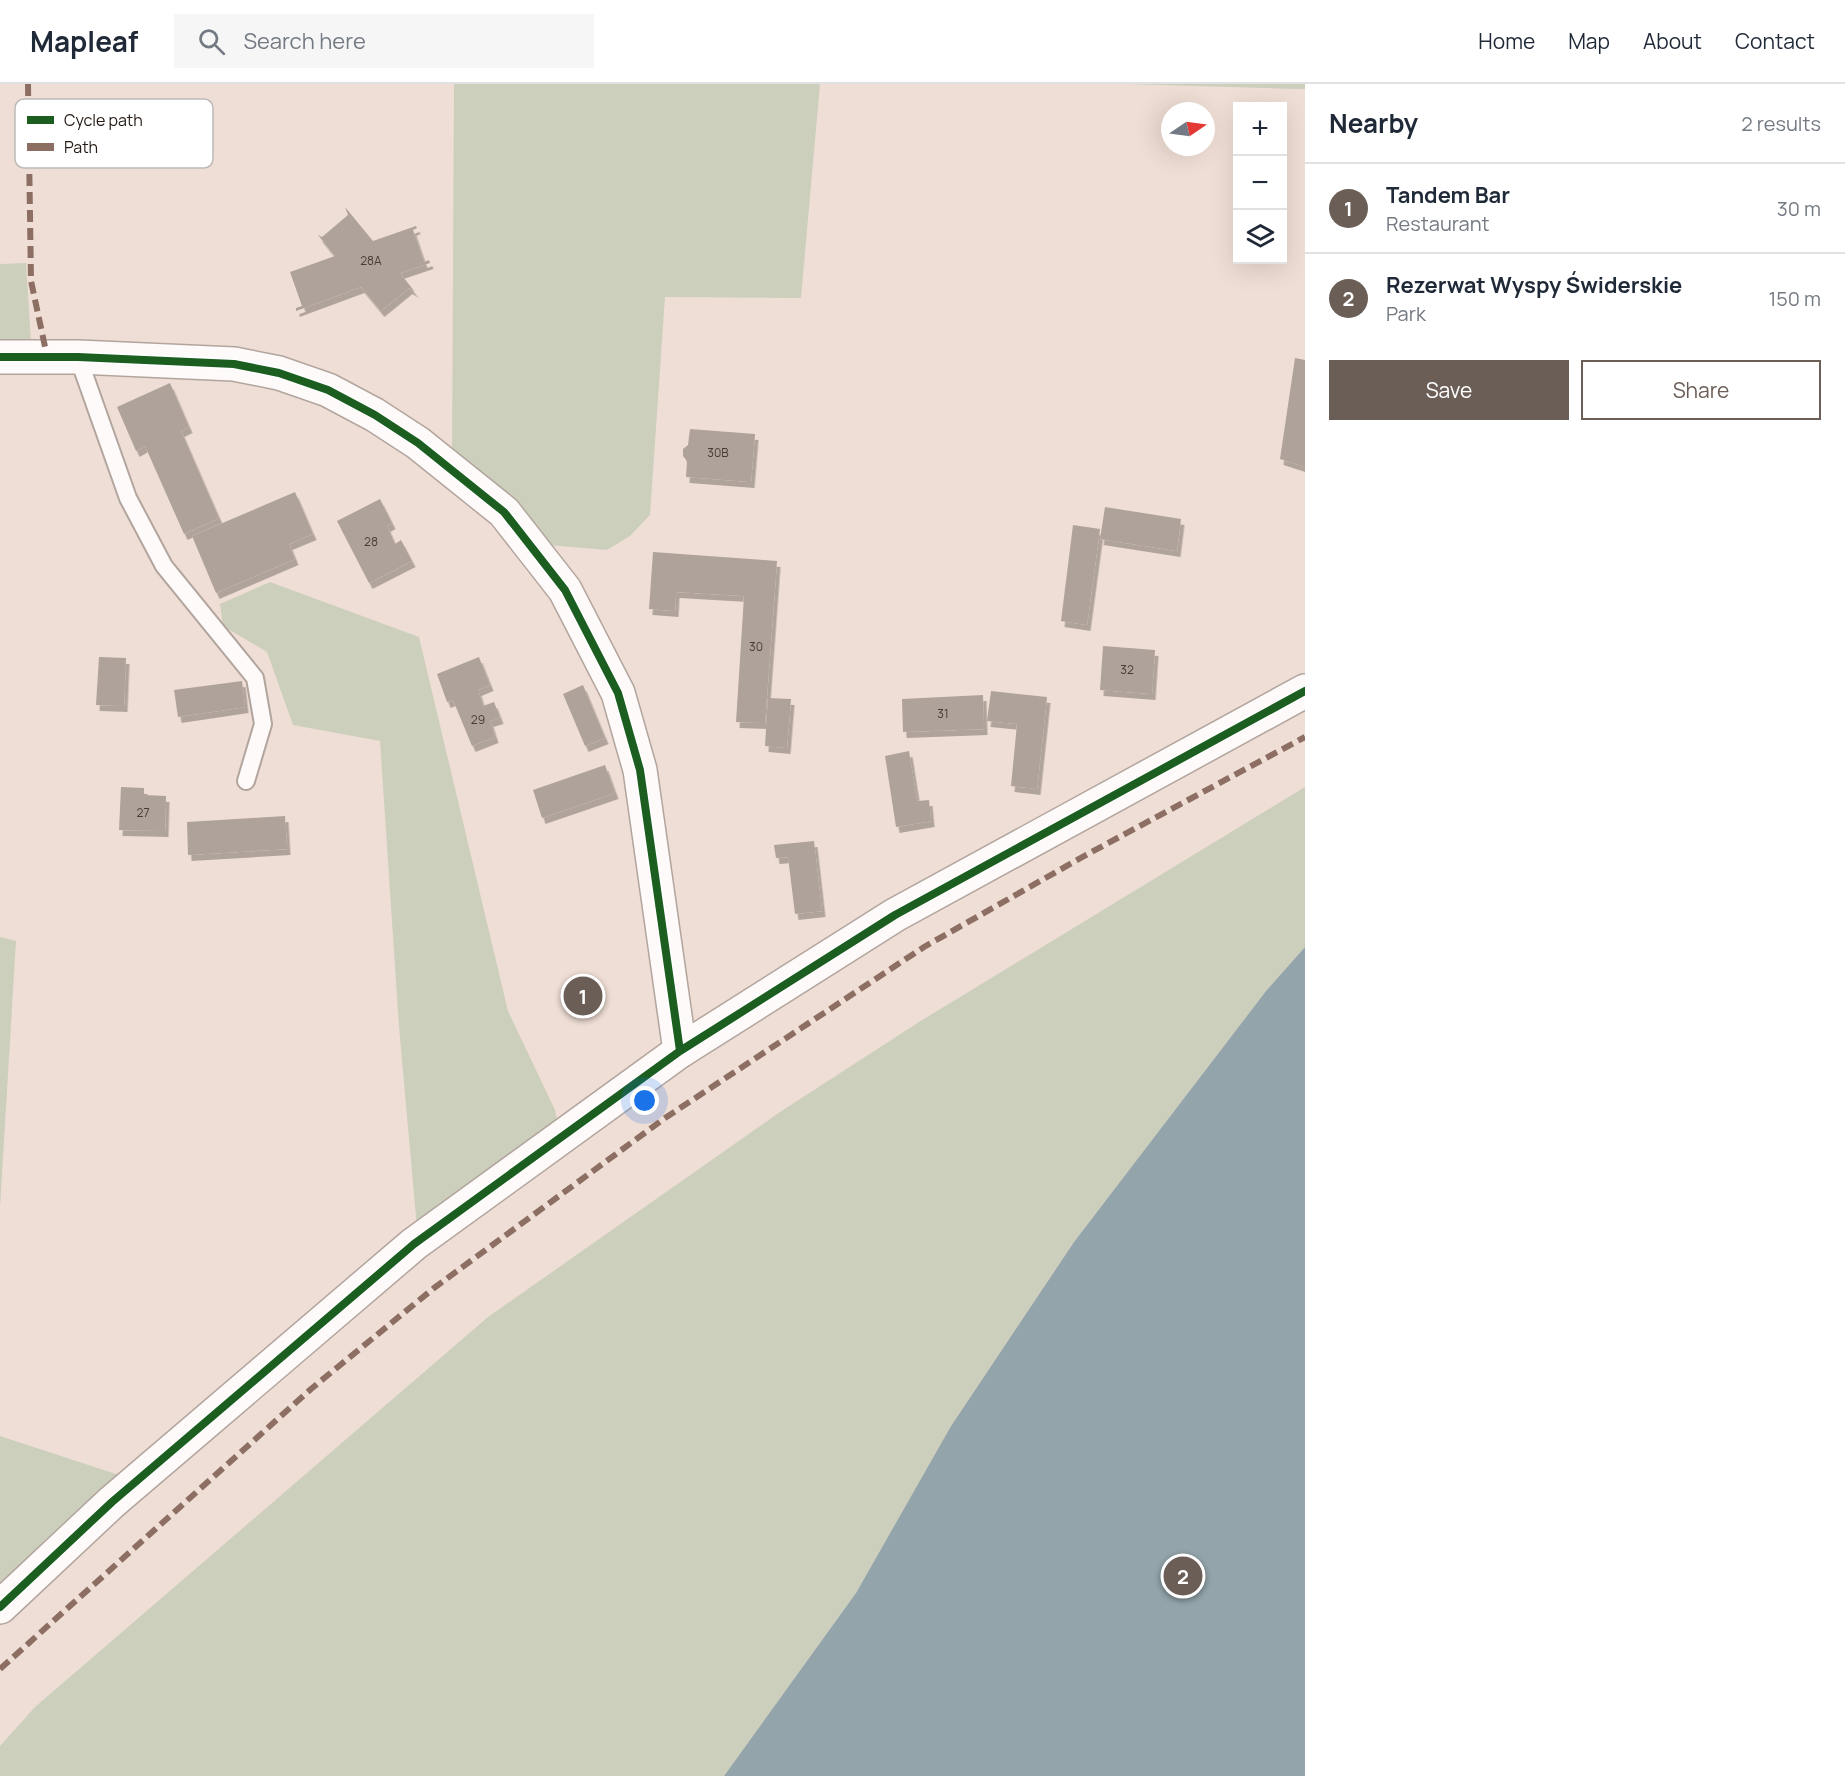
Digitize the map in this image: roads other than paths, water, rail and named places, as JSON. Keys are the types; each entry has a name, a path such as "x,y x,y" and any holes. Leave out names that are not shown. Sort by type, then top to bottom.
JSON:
{"street":[{"path":"0,357 78,357 234,364 279,373 328,390 375,415 418,443 504,512 565,590 618,693 640,770 680,1051"},
{"path":"0,1607 112,1502 414,1244 680,1051 895,915 1305,692"}],"lane":[{"path":"78,357 128,498 164,566 255,678 263,724 246,781"}],"place":[{"name":"Tandem Bar","path":"583,996"},
{"name":"Rezerwat Wyspy Świderskie","path":"1183,1576"}]}
